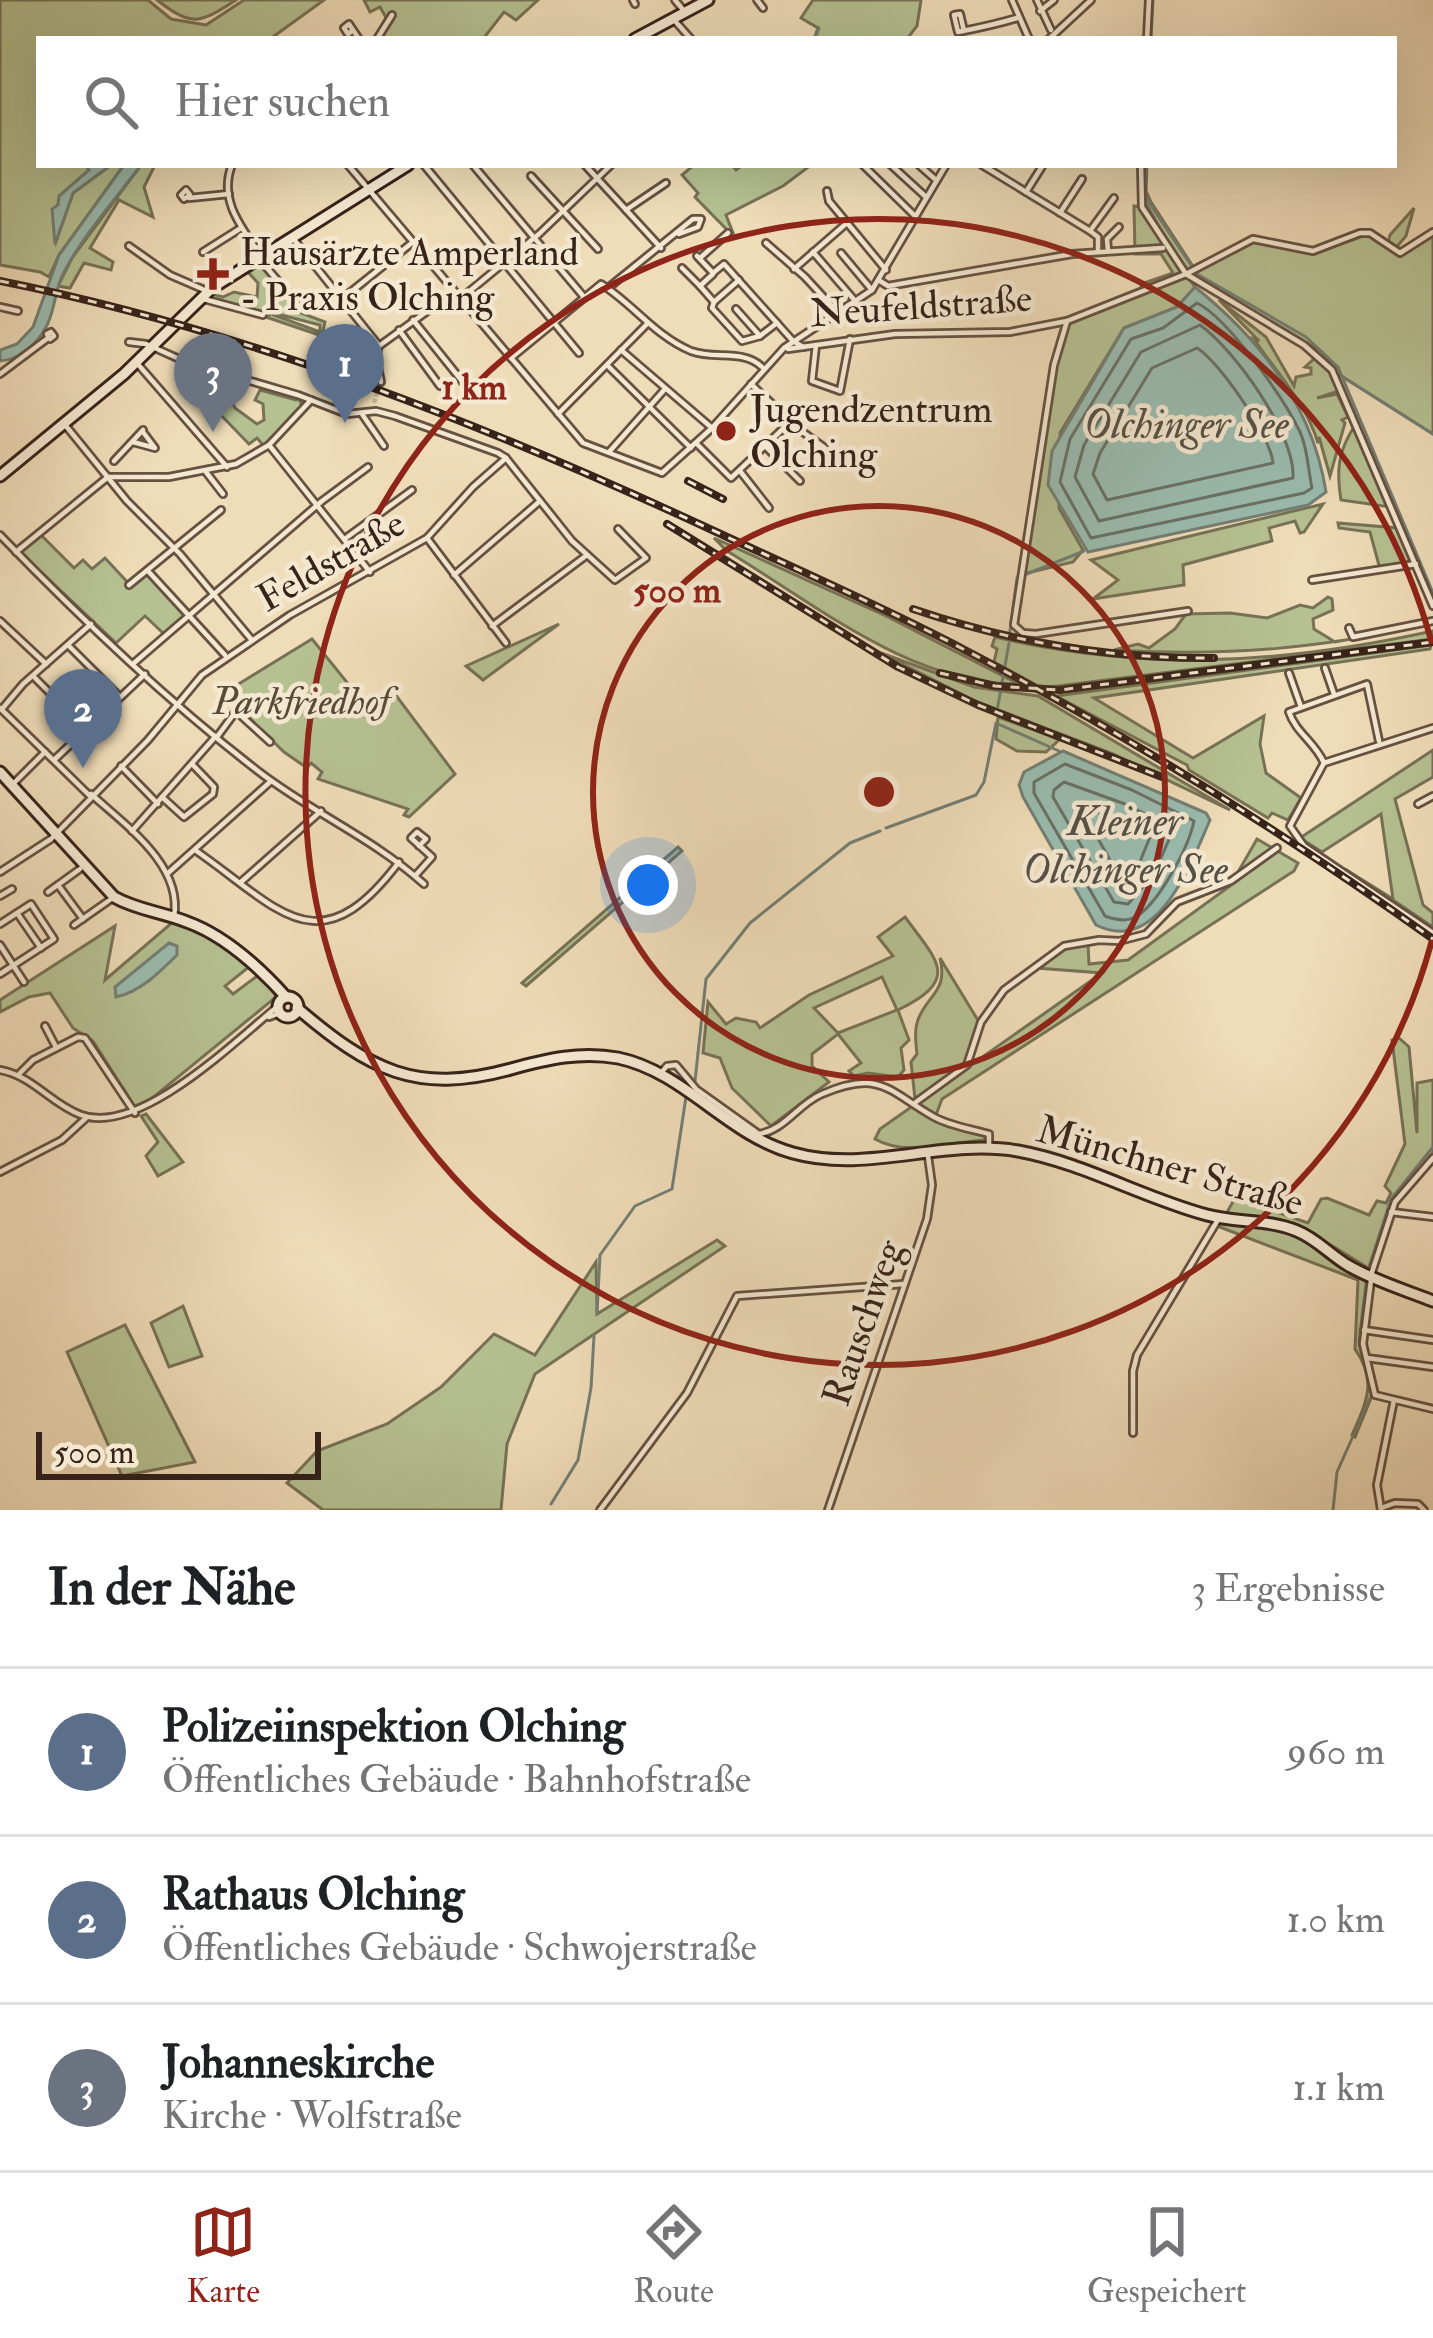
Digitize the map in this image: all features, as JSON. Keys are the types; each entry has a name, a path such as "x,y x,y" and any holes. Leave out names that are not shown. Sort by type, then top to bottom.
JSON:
{"main road":[{"path":"640,36 708,0"},
{"path":"0,476 136,362 204,295 403,168"},
{"path":"0,772 114,897 223,940 274,984 281,1004 287,1016 296,1011 295,1000 281,1004"},
{"name":"Münchner Straße","path":"296,1011 376,1064 404,1076 434,1081 468,1080 551,1058 582,1055 626,1060 660,1074 747,1133 796,1154 848,1161 926,1150 989,1148 1054,1160 1219,1218 1296,1230 1349,1266 1433,1301"}],"street":[{"path":"675,0 685,12"},
{"path":"757,0 763,8"},
{"path":"1012,0 1027,36"},
{"path":"1037,0 1052,30"},
{"path":"1040,11 1054,0"},
{"path":"1052,36 1091,0"},
{"path":"1147,36 1149,0"},
{"path":"379,36 392,15"},
{"path":"964,31 1017,18"},
{"path":"673,19 688,36"},
{"path":"353,30 357,36"},
{"path":"232,168 231,210 297,303"},
{"path":"350,168 583,443 666,472 784,348 872,290 944,168"},
{"path":"426,168 579,353"},
{"path":"476,168 584,297"},
{"path":"588,168 661,248"},
{"path":"460,299 564,212 608,168"},
{"path":"865,168 915,216"},
{"path":"894,168 926,197"},
{"path":"922,168 936,180"},
{"path":"987,168 1090,231 1098,237 1098,251"},
{"path":"994,172 996,168"},
{"path":"1026,192 1041,168"},
{"path":"1141,168 1142,206 1166,247 1190,272 1304,345 1332,370 1433,606"},
{"path":"531,176 598,249"},
{"path":"1060,213 1082,179"},
{"path":"626,210 666,183"},
{"path":"827,191 829,201 886,271"},
{"path":"189,198 229,194"},
{"path":"1090,231 1114,198"},
{"path":"795,269 848,223"},
{"path":"1108,251 1108,239 1119,226"},
{"path":"209,252 241,228"},
{"name":"Neufeldstraße","path":"794,341 813,346 850,339 1010,332 1067,321 1190,272 1253,239 1313,250 1370,233 1400,253 1433,232"},
{"path":"713,274 699,257 728,233"},
{"path":"511,358 584,297 679,234"},
{"path":"292,237 379,346"},
{"path":"342,299 413,242"},
{"path":"766,243 838,314"},
{"path":"129,246 204,295 263,315"},
{"path":"880,281 889,286 1098,251 1166,247"},
{"path":"813,252 856,303"},
{"path":"841,253 872,290"},
{"path":"700,286 724,264 794,341"},
{"path":"682,268 713,302"},
{"path":"739,280 712,308 742,341 760,336 777,323"},
{"name":"Neufeldstraße","path":"606,286 647,324 695,352 750,357 764,368"},
{"path":"380,382 379,346 454,292"},
{"path":"0,307 18,310"},
{"path":"736,309 760,336"},
{"path":"413,320 466,386"},
{"path":"1067,321 1054,364 1014,625 1023,633 1036,634 1188,611"},
{"path":"558,415 647,324"},
{"path":"400,330 440,386"},
{"path":"0,374 48,338"},
{"path":"784,348 813,346 812,381 840,391 850,339"},
{"path":"129,342 346,414 362,414 373,407 506,458 587,555 615,580 646,558 618,529"},
{"path":"621,350 712,428"},
{"path":"136,362 227,467"},
{"path":"608,365 727,478 789,422"},
{"path":"751,384 789,422 825,448"},
{"path":"609,452 666,388"},
{"path":"0,548 14,550 108,477 148,479 206,472 250,459 312,400"},
{"path":"362,414 384,446"},
{"path":"64,424 251,639"},
{"path":"114,460 143,431 159,447 133,442"},
{"path":"269,445 370,572"},
{"path":"766,447 800,481"},
{"name":"Feldstraße","path":"0,872 55,833 202,675 251,639 427,538 506,458"},
{"path":"134,663 188,613 368,467"},
{"path":"740,471 769,508"},
{"path":"206,472 223,494"},
{"path":"346,538 412,490"},
{"path":"454,575 540,501"},
{"path":"129,585 221,511"},
{"path":"0,536 177,705 272,780 399,862 424,884"},
{"path":"427,538 506,643"},
{"path":"492,626 587,555"},
{"path":"1312,580 1416,565"},
{"path":"148,571 226,657"},
{"path":"1349,628 1353,637 1364,636 1433,620"},
{"path":"0,621 46,664"},
{"path":"91,624 1,708 131,832 167,874 174,917"},
{"path":"68,645 121,698"},
{"path":"1324,668 1334,694"},
{"path":"1289,673 1301,707"},
{"path":"54,760 145,674"},
{"path":"33,676 86,729"},
{"path":"1324,763 1289,712 1367,684 1380,743"},
{"path":"131,832 239,712 270,742"},
{"path":"1433,728 1324,763 1292,821 1293,836 1300,842 1433,934"},
{"path":"13,784 45,752"},
{"path":"121,766 184,817 213,794 214,787 192,764"},
{"path":"167,874 272,780"},
{"path":"1418,804 1433,796"},
{"path":"241,882 321,811"},
{"path":"415,876 432,857 419,846"},
{"path":"916,1102 968,1065 981,1022 1004,990 1064,946 1146,934 1178,902 1231,881 1277,848"},
{"path":"195,850 294,918 323,924 344,914 399,862"},
{"path":"48,892 80,869"},
{"path":"58,885 83,919"},
{"path":"0,896 12,889"},
{"path":"74,925 114,897"},
{"path":"0,924 31,904 54,939 0,974"},
{"path":"16,913 41,948"},
{"path":"0,946 24,982"},
{"path":"0,1070 19,1075 86,1117 115,1119 155,1102 281,1004"},
{"path":"45,1026 56,1047"},
{"path":"19,1075 32,1060 78,1037 90,1041 135,1113"},
{"path":"660,1074 676,1065 696,1089 759,1134 777,1128 820,1095 853,1085 884,1086 934,1117 988,1134 989,1148"},
{"path":"71,1110 71,1133"},
{"path":"0,1172 51,1147 86,1117"},
{"name":"Rauschweg","path":"828,1510 930,1201 926,1150"},
{"path":"1433,1158 1403,1190 1391,1212 1371,1276 1364,1330 1376,1395 1433,1409"},
{"path":"1423,1170 1433,1172"},
{"path":"1391,1212 1433,1217"},
{"path":"1133,1433 1132,1371 1137,1355 1219,1218"},
{"path":"600,1510 687,1393 737,1296 904,1284"},
{"path":"1364,1330 1433,1340"},
{"path":"1367,1358 1433,1367"},
{"path":"1394,1400 1377,1485 1380,1509 1395,1503 1418,1504 1424,1510"}],"green space":[{"path":"0,0 148,0 171,19 206,25 244,0 324,0 274,36 36,36 36,168 89,170 59,201 54,218 56,242 73,193 107,168 122,168 59,255 49,277 0,265"},
{"path":"157,0 236,0 196,19 179,15"},
{"path":"364,0 538,0 516,20 504,12 485,36 380,36 388,21 380,7 370,12"},
{"path":"813,0 921,0 917,26 909,36 815,36 818,28 801,18"},
{"path":"139,168 154,168 144,187 153,217 119,200 90,248 113,262 111,270 84,263 70,288 58,286 72,258"},
{"path":"690,168 807,168 726,215 735,238 695,197 698,193 682,175"},
{"path":"1143,168 1147,168 1146,191 1151,202 1194,268 1253,239 1323,250 1369,234 1388,243 1414,208 1406,236 1394,250 1406,253 1433,232 1433,434 1338,374 1322,352 1191,270 1185,273 1195,287 1177,307 1124,328 1060,433 1059,508 1083,550 1073,562 1019,575 1054,365 1067,321 1141,292 1141,284 1173,273 1161,254 1135,254 1134,206 1142,207 1181,265 1142,197"},
{"path":"259,262 301,313 325,322 322,336 266,317 271,314 320,332 320,325 208,298 234,292 257,297 258,283 246,270"},
{"path":"1219,300 1266,337 1294,386 1296,377 1311,374 1311,368 1305,367 1316,357 1332,370 1342,390 1317,398 1337,394 1348,417 1342,420 1330,476 1319,437 1318,443 1299,401 1254,339 1259,341"},
{"path":"184,367 223,380 235,408 257,424 264,420 263,404 255,400 260,390 298,397 302,406 264,446 257,438 249,444 187,380"},
{"path":"1356,424 1390,507 1341,500 1340,460"},
{"path":"1323,504 1304,532 1300,533 1295,521 1269,528 1272,541 1183,565 1184,585 1093,599 1118,580 1091,560"},
{"path":"1338,523 1398,528 1413,564 1380,569 1370,532 1339,528"},
{"path":"39,533 74,568 83,560 92,569 105,558 131,586 147,573 186,614 164,634 145,616 116,643 20,552"},
{"path":"714,538 886,616 1019,684 980,681 903,657 830,616"},
{"path":"1328,597 1333,610 1313,619 1314,629 1334,642 1236,651 1114,650 1138,644 1149,648 1175,629 1186,614 1267,618 1300,605 1313,608"},
{"path":"559,624 483,680 466,666"},
{"path":"1433,631 1433,639 1050,687 1038,686 994,662 997,649 992,646 995,637 1106,655 1214,660 1322,651"},
{"name":"Parkfriedhof","path":"312,639 366,706 395,694 455,774 409,817 404,815 408,809 318,779 322,772 284,752 224,693"},
{"path":"1431,645 1430,649 1094,698 1193,758 1264,716 1260,744 1266,773 1301,798 1288,820 1272,813 1268,818 1187,765 1056,696"},
{"path":"881,653 974,687 1038,696 1230,810 1113,754 975,701"},
{"path":"998,717 1060,739 1046,752 1017,751 996,739"},
{"path":"1433,750 1433,777 1395,799 1423,905 1433,913 1433,927 1393,900 1433,931 1345,869 1393,899 1381,814 1322,852 1300,838"},
{"path":"1257,839 1298,863 1294,871 942,1099 936,1115 984,1134 985,1140 914,1148 875,1139 880,1129 1102,973 1036,968 1068,944 1088,944 1089,964 1128,960 1230,886"},
{"path":"678,847 682,851 526,986 522,983"},
{"path":"905,917 938,969 930,989 898,1010 909,1040 901,1048 904,1070 898,1077 854,1076 849,1071 861,1063 838,1034 812,1054 812,1066 829,1082 771,1126 732,1088 720,1058 703,1053 708,1002 726,1024 736,1018 756,1022 760,1028 809,995 893,956 878,937","holes":["882,977 897,1010 838,1033 814,1008"]},
{"path":"174,921 212,936 250,966 225,986 233,994 260,974 276,997 145,1104 135,1107 93,1041 73,1028 50,993 29,997 0,1012 0,1000 115,926 105,980"},
{"path":"940,958 979,1022 966,1065 915,1099 911,1062 917,1054 916,1027 939,987"},
{"path":"1399,1038 1409,1047 1417,1133 1417,1083 1433,1080 1433,1153 1397,1196 1370,1269 1298,1225 1226,1214 1235,1198 1308,1223 1321,1199 1369,1215 1377,1201 1386,1203 1391,1193 1385,1186 1405,1144 1392,1040"},
{"path":"146,1114 183,1162 158,1176 146,1156 158,1142 141,1116"},
{"path":"1220,1221 1298,1237 1365,1279 1362,1344 1374,1391 1355,1437 1368,1382 1355,1349 1358,1280 1217,1226"},
{"path":"717,1240 725,1246 535,1374 507,1444 501,1510 323,1510 287,1483 317,1451 387,1424 441,1387 494,1334 535,1355 596,1262 597,1314"},
{"path":"183,1306 202,1356 169,1367 151,1323"},
{"path":"125,1325 195,1462 122,1476 67,1352"}],"water":[{"path":"107,168 73,193 55,244 52,209 59,196 89,170"},
{"path":"122,168 139,168 71,260 37,341 0,361 0,350 17,344 33,327 59,255"},
{"name":"Olchinger See","path":"1195,287 1241,330 1280,378 1309,432 1326,492 1308,505 1088,552 1048,485 1052,451 1124,328 1177,307"},
{"name":"Kleiner Olchinger See","path":"1063,751 1206,813 1210,820 1169,900 1137,928 1118,931 1096,925 1023,797 1019,785 1024,772"},
{"path":"169,943 177,946 177,955 141,986 116,997 115,987"}],"waterway":[{"path":"1151,36 1153,0"},
{"path":"816,36 819,28"},
{"path":"1146,168 1145,197 1197,274 1306,337 1338,367 1433,593"},
{"path":"1343,377 1433,434"},
{"path":"1024,575 1084,551"},
{"path":"1010,631 1017,578"},
{"path":"997,711 1009,643"},
{"path":"886,828 976,795 984,782 996,723 1059,751"},
{"path":"695,1081 706,979 750,923 850,843 880,831"},
{"path":"597,1314 600,1255 635,1206 672,1189 686,1097"},
{"path":"1369,1267 1391,1199 1433,1147"},
{"path":"1366,1284 1359,1341 1371,1393"},
{"path":"551,1504 578,1460 591,1388 594,1336"},
{"path":"1333,1510 1337,1472 1371,1396"}],"tunnel":[{"path":"374,403 381,382"}],"railway":[{"path":"0,281 188,327 370,387 549,457 815,577 1024,681 1144,750 1319,860 1433,939"},
{"path":"688,481 723,499"},
{"path":"667,524 898,667 978,705 1162,777"},
{"path":"913,609 986,631 1061,646 1214,658"},
{"path":"940,673 995,686 1060,690 1433,642"}],"place":[{"name":"Hausärzte Amperland - Praxis Olching","path":"213,274"},
{"name":"Polizeiinspektion Olching","path":"345,423"},
{"name":"Jugendzentrum Olching","path":"726,431"},
{"name":"Johanneskirche","path":"213,432"},
{"name":"Rathaus Olching","path":"83,768"}]}
